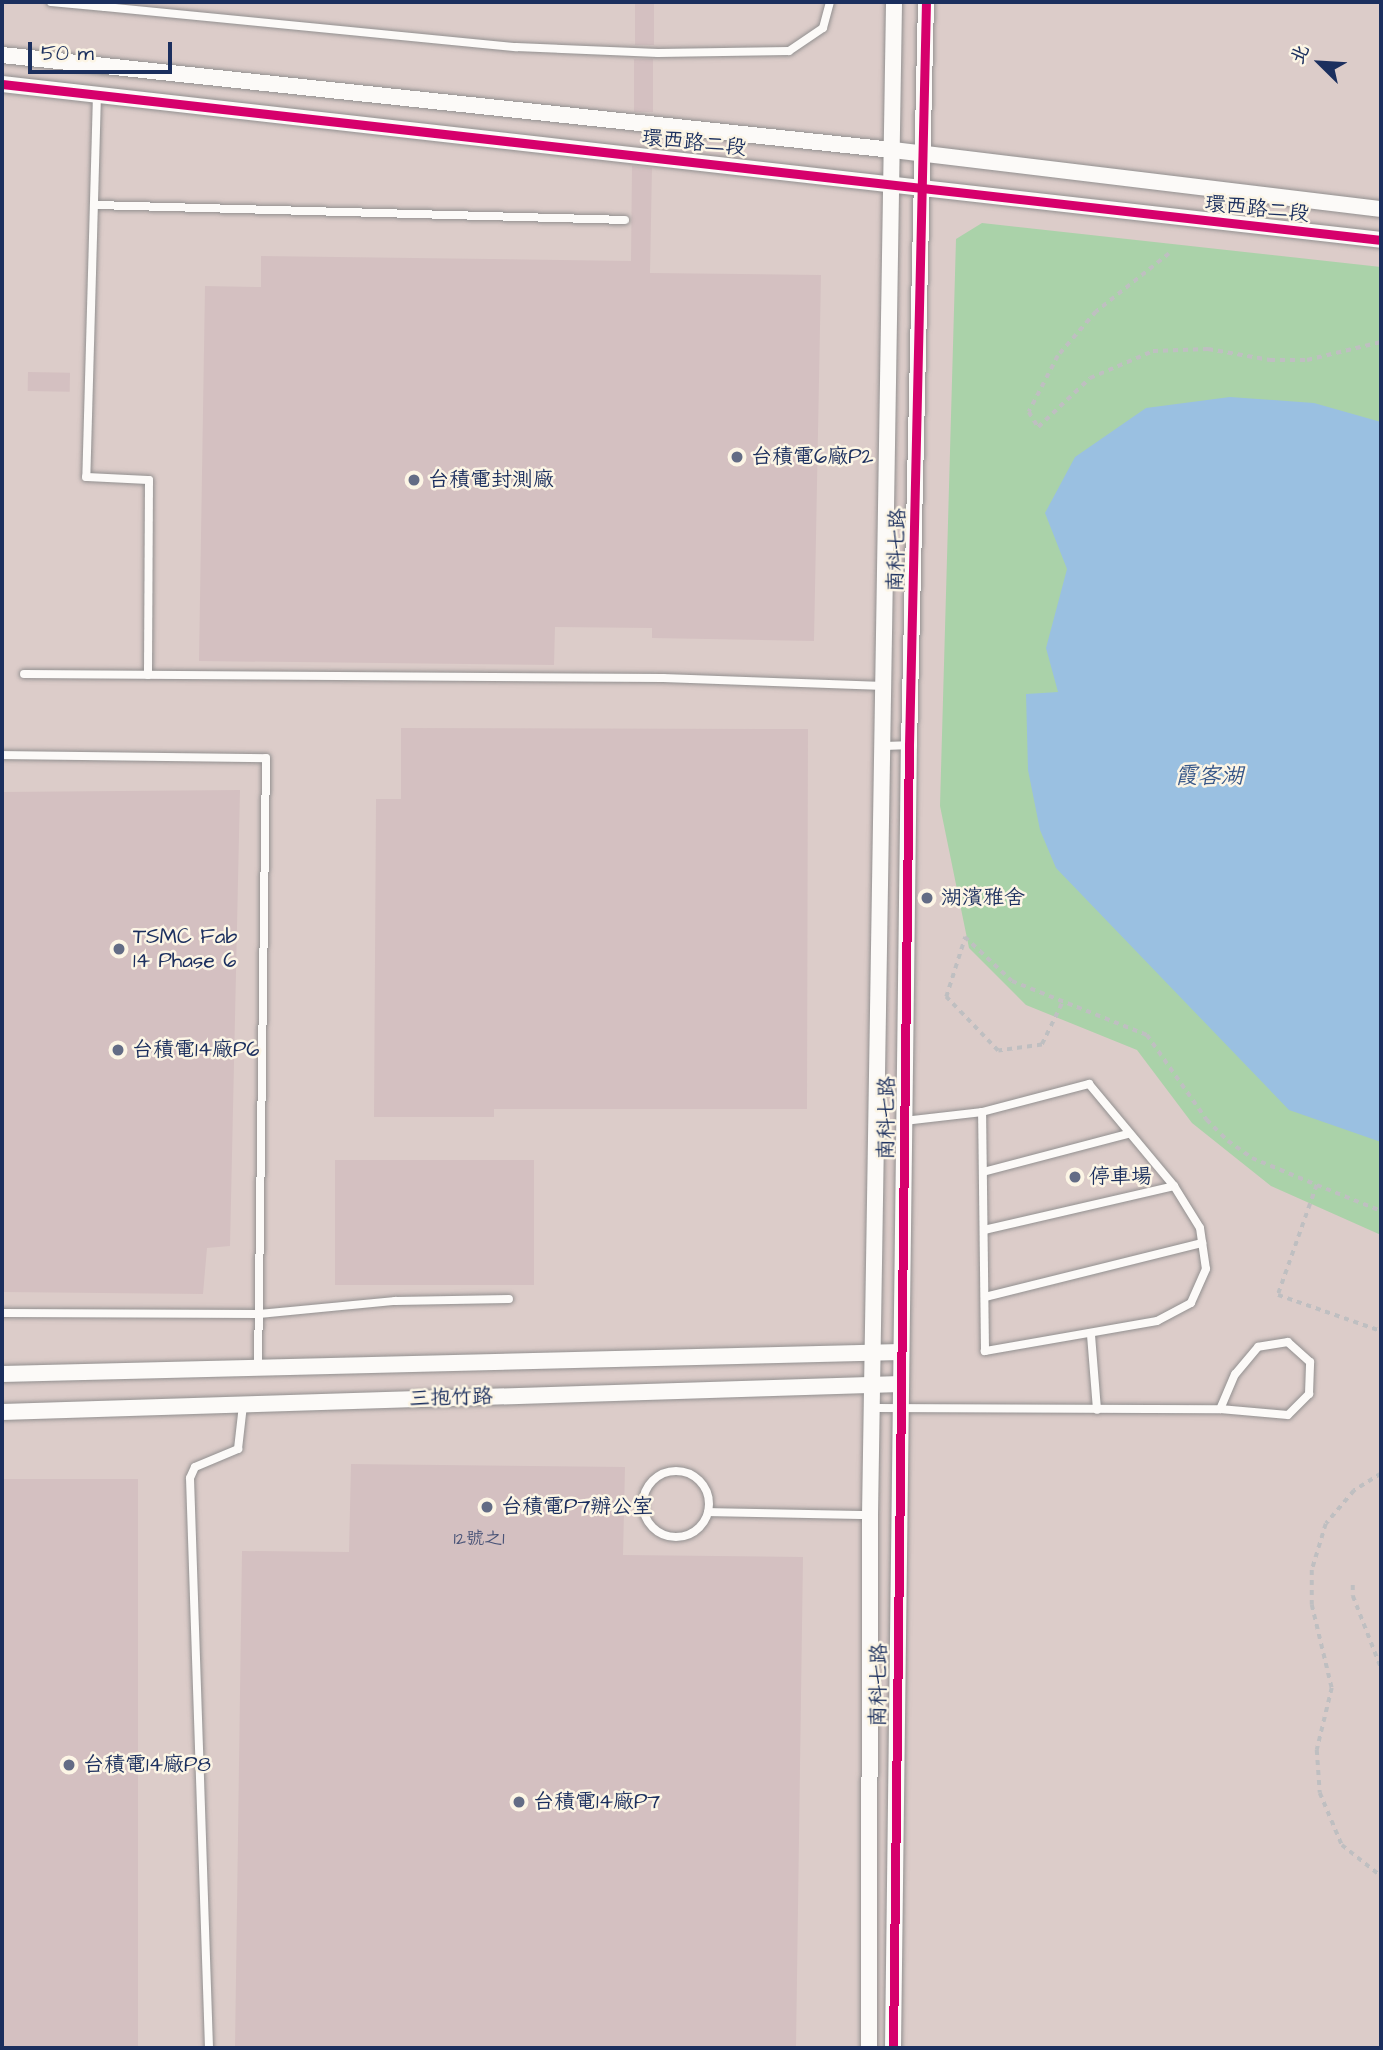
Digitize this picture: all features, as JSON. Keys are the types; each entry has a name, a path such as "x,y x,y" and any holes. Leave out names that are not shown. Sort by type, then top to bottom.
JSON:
{"street":[{"name":"南科七路","path":"869,2048 870,1515 874,1383 881,746 894,150 894,2"},
{"path":"924,154 926,2"},
{"name":"環西路二段","path":"2,55 894,150 1381,209"},
{"name":"環西路二段","path":"2,83 1381,240"},
{"name":"南科七路","path":"893,2048 909,745 924,154"},
{"name":"三抱竹路","path":"2,1374 901,1352"},
{"name":"三抱竹路","path":"2,1412 901,1384"}],"lane":[{"path":"51,2 105,4 516,47 659,53 789,51 823,28 830,2"},
{"path":"97,94 96,205 86,477 149,480 148,675"},
{"path":"96,205 625,220"},
{"path":"24,674 663,678 884,685"},
{"path":"881,746 909,745"},
{"path":"2,755 267,758 258,1368"},
{"path":"904,1121 982,1112 1089,1084 1174,1186 1200,1228 1206,1269 1191,1303 1157,1321 1091,1335 985,1351 982,1112"},
{"path":"983,1172 1128,1134"},
{"path":"984,1230 1174,1186"},
{"path":"985,1297 1202,1243"},
{"path":"2,1313 259,1314 395,1301 509,1299"},
{"path":"1091,1335 1097,1410"},
{"path":"873,1409 1220,1409 1288,1415 1309,1394 1310,1362 1288,1342 1258,1347 1236,1374 1220,1409"},
{"path":"209,2048 190,1478 195,1467 238,1449 243,1405"},
{"path":"681,1471 704,1486 708,1512 692,1533 666,1536 650,1526 643,1501 656,1478 681,1471"},
{"path":"708,1512 870,1515"}],"path":[{"path":"1169,254 1096,312 1058,356 1029,412 1038,427 1090,378 1153,351 1208,349 1270,360 1307,360 1381,342"},
{"path":"1062,1004 1042,1045 998,1051 946,997 964,937 1012,981 1062,1004 1147,1035 1207,1120 1228,1142 1252,1158 1381,1211"},
{"path":"1317,1185 1278,1295 1381,1331"},
{"path":"1381,1474 1354,1491 1326,1524 1312,1570 1312,1605 1332,1688 1317,1750 1320,1793 1342,1845 1381,1876"},
{"path":"1353,1585 1381,1668"}],"shaded area":[{"path":"2,2 1381,2 1381,2048 2,2048"}],"green space":[{"path":"982,223 1381,267 1381,1235 1271,1186 1192,1123 1137,1050 1026,1005 969,948 940,806 956,239"}],"water":[{"name":"霞客湖","path":"1230,397 1314,403 1381,422 1381,1142 1289,1110 1056,868 1040,830 1028,770 1026,694 1058,692 1046,648 1067,569 1045,513 1075,457 1146,408"}],"building":[{"path":"635,2 654,2 654,45 635,45"},
{"path":"634,59 653,59 653,112 634,112"},
{"name":"台積電封測廠","path":"632,166 652,168 650,273 821,275 814,641 652,638 652,628 555,627 554,665 199,661 205,286 261,287 261,256 631,261"},
{"path":"28,372 70,373 70,392 28,391"},
{"path":"401,728 808,729 807,1109 494,1109 494,1117 374,1117 376,799 401,799"},
{"name":"台積電14廠P6","path":"240,790 230,1246 207,1248 203,1294 2,1292 2,792"},
{"path":"335,1160 534,1160 534,1285 335,1285"},
{"name":"台積電14廠P7","path":"351,1464 625,1467 623,1555 803,1557 796,2048 235,2048 242,1551 349,1552"},
{"name":"台積電14廠P8","path":"2,1479 138,1479 138,2048 2,2048"}],"cycle path":[{"path":"893,2048 909,745 926,2"},
{"path":"2,84 1381,240"}],"place":[{"name":"台積電6廠P2","path":"737,457"},
{"name":"台積電封測廠","path":"414,480"},
{"name":"湖濱雅舍","path":"927,898"},
{"name":"TSMC Fab 14 Phase 6","path":"119,949"},
{"name":"台積電14廠P6","path":"118,1050"},
{"name":"停車場","path":"1075,1177"},
{"name":"台積電P7辦公室","path":"487,1507"},
{"name":"台積電14廠P8","path":"69,1765"},
{"name":"台積電14廠P7","path":"519,1802"}]}
